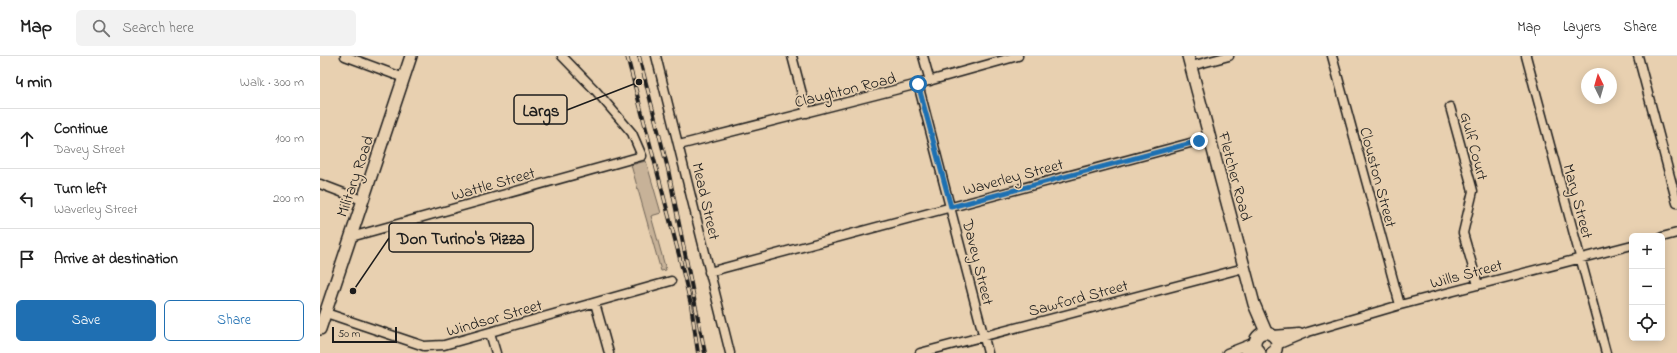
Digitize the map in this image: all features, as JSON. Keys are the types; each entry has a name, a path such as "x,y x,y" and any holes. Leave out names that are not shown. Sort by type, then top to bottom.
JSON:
{"main road":[{"name":"Military Road","path":"320,326 326,312 411,56"},
{"name":"Fletcher Road","path":"1189,61 1266,345"}],"street":[{"path":"345,56 404,78"},
{"name":"Wattle Street","path":"351,237 642,156 632,133 596,91 562,56"},
{"name":"Mead Street","path":"656,56 730,353"},
{"path":"792,56 808,113"},
{"path":"923,56 930,81"},
{"name":"Claughton Road","path":"679,145 930,81 1018,56"},
{"path":"1189,61 1229,56"},
{"name":"Clouston Street","path":"1332,56 1400,305"},
{"name":"Mary Street","path":"1526,56 1606,353"},
{"path":"1638,56 1677,203"},
{"name":"Davey Street","path":"918,84 988,353"},
{"name":"Gulf Court","path":"1450,107 1473,191 1463,233 1478,284"},
{"name":"Waverley Street","path":"709,272 1209,138"},
{"path":"320,184 362,200"},
{"path":"1665,236 1677,233"},
{"name":"Wills Street","path":"1245,353 1266,345 1400,305 1629,246"},
{"name":"Sawford Street","path":"920,353 1244,268"},
{"name":"Windsor Street","path":"326,312 437,350 490,333 671,282"},
{"path":"595,303 609,353"},
{"path":"490,333 496,353"},
{"name":"Wills Street","path":"1227,353 1266,345"}],"shaded area":[{"path":"646,161 661,213 651,216 666,270 661,271 631,165"}],"railway":[{"path":"627,56 691,305 698,353"},
{"path":"639,56 668,169 705,353"}],"place":[{"name":"Largs","path":"639,82"},
{"name":"Don Turino's Pizza","path":"353,291"}],"route":[{"path":"918,84 951,207 1199,141"}]}
